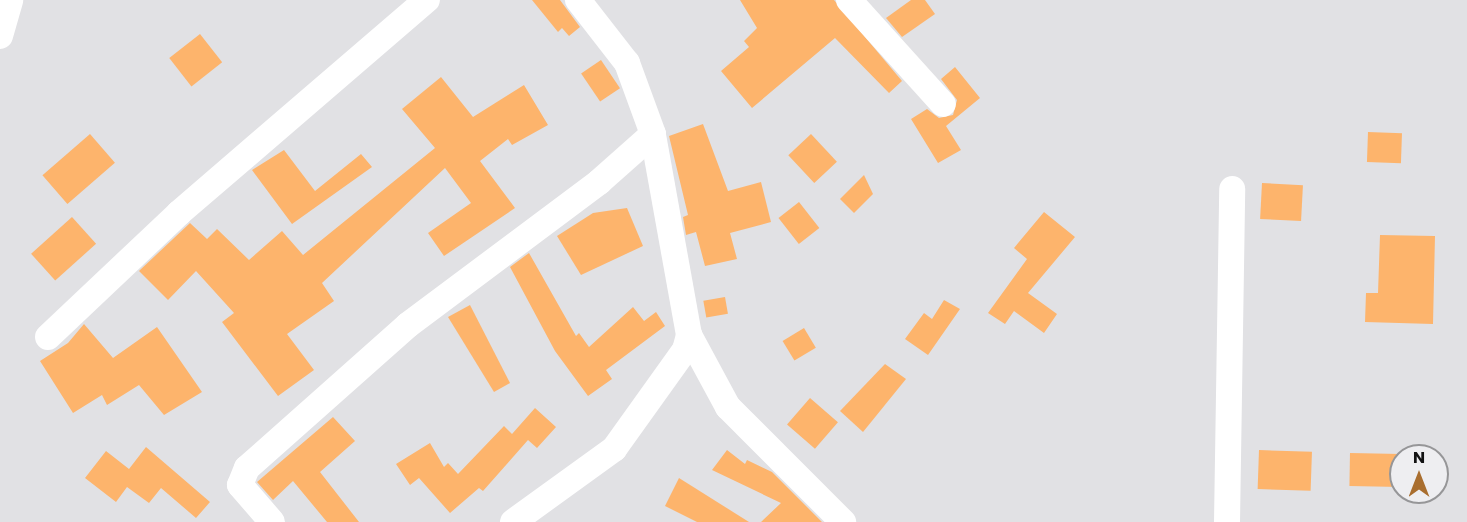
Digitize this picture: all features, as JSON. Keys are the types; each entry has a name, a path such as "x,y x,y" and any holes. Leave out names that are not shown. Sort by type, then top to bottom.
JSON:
{"street":[{"path":"0,36 10,0"},
{"path":"48,337 179,213 427,0"},
{"path":"578,0 627,63 653,134 689,335 728,408 843,522"},
{"path":"849,0 943,104"},
{"path":"272,522 240,485 247,468 408,325 598,182 653,134"},
{"path":"1227,522 1232,189"},
{"path":"513,522 614,448 685,350 689,335"}],"building":[{"path":"532,0 560,0 580,27 569,36 562,28 558,32"},
{"path":"740,0 834,0 902,81 889,93 835,38 752,108 721,71 749,47 744,41 757,28"},
{"path":"911,0 925,0 935,14 902,37 886,18"},
{"path":"200,34 222,62 191,86 169,58"},
{"path":"601,60 620,88 600,102 581,73"},
{"path":"955,67 980,98 946,126 961,150 938,163 911,119 927,109 939,118 953,115 957,100 941,79"},
{"path":"441,77 473,117 524,85 548,125 512,145 508,139 480,161 515,208 444,256 428,233 471,203 445,168 322,283 334,301 287,334 314,370 278,396 222,322 234,313 196,271 168,300 139,271 190,223 207,239 217,229 249,260 282,231 303,255 435,148 402,109"},
{"path":"703,124 728,191 761,182 771,222 730,233 737,259 705,266 696,232 686,235 683,217 688,215 669,136"},
{"path":"1368,132 1402,133 1401,163 1367,162"},
{"path":"90,134 115,163 67,204 42,175"},
{"path":"811,134 837,162 814,183 788,155"},
{"path":"284,150 315,191 361,154 372,167 292,224 252,170"},
{"path":"864,175 873,194 854,213 840,199"},
{"path":"1262,183 1303,185 1301,221 1260,219"},
{"path":"799,202 819,228 799,244 779,218"},
{"path":"627,208 643,246 581,275 557,236 593,213"},
{"path":"1044,212 1075,237 1028,293 1057,314 1044,333 1014,311 1005,324 988,313 1027,259 1014,248"},
{"path":"72,217 96,244 55,281 31,254"},
{"path":"1380,235 1435,236 1433,324 1365,322 1366,293 1378,293"},
{"path":"529,253 576,336 579,333 589,347 633,307 644,321 656,312 665,326 606,370 612,379 588,396 555,351 510,267"},
{"path":"725,297 728,314 706,318 703,301"},
{"path":"944,300 960,309 928,355 905,339 924,313 932,319"},
{"path":"470,305 510,383 494,392 448,317"},
{"path":"84,324 113,358 157,327 202,392 164,415 139,385 107,405 102,395 73,413 40,361 68,343"},
{"path":"804,328 816,348 794,361 783,341"},
{"path":"885,364 906,379 863,432 840,411"},
{"path":"810,398 838,422 815,449 787,424"},
{"path":"535,408 556,427 537,448 528,440 483,491 479,488 450,513 419,478 410,485 396,464 430,443 444,467 448,463 458,474 504,426 512,434"},
{"path":"333,417 355,441 320,472 359,522 327,522 293,481 273,500 257,482"},
{"path":"146,447 210,502 196,518 161,488 149,503 127,487 116,502 85,478 106,451 129,469"},
{"path":"727,450 745,464 747,460 772,472 822,522 761,522 781,503 712,470"},
{"path":"1259,450 1312,452 1311,491 1258,489"},
{"path":"1350,453 1389,454 1389,487 1349,486"},
{"path":"679,478 749,522 697,522 665,506"}]}
